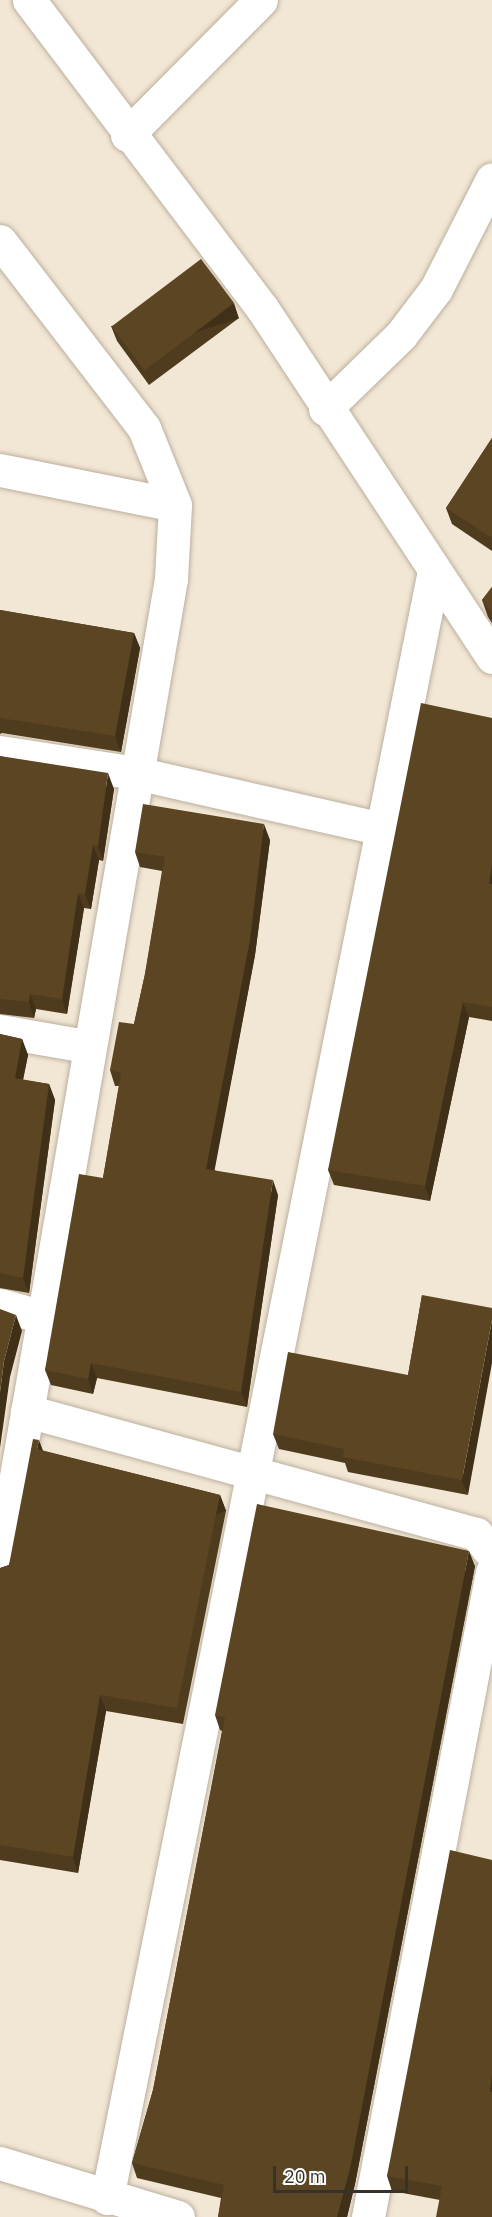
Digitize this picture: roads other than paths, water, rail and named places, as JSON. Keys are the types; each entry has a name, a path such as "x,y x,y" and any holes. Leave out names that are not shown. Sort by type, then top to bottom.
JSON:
{"street":[{"path":"29,0 127,135 262,308 433,575 492,657"},
{"path":"127,135 261,0"},
{"path":"325,409 401,335 436,289 492,178"},
{"path":"0,241 144,428 175,505 171,579 86,1046 40,1316 27,1412 4,1531 0,1569"},
{"path":"0,470 175,505"},
{"path":"107,2198 256,1471 433,575"},
{"path":"0,752 135,773 382,829"},
{"path":"0,1031 86,1046"},
{"path":"0,1305 40,1316"},
{"path":"27,1412 256,1471 476,1534 492,1554"},
{"path":"368,2217 492,1572"},
{"path":"0,2163 107,2198 178,2217"}]}
